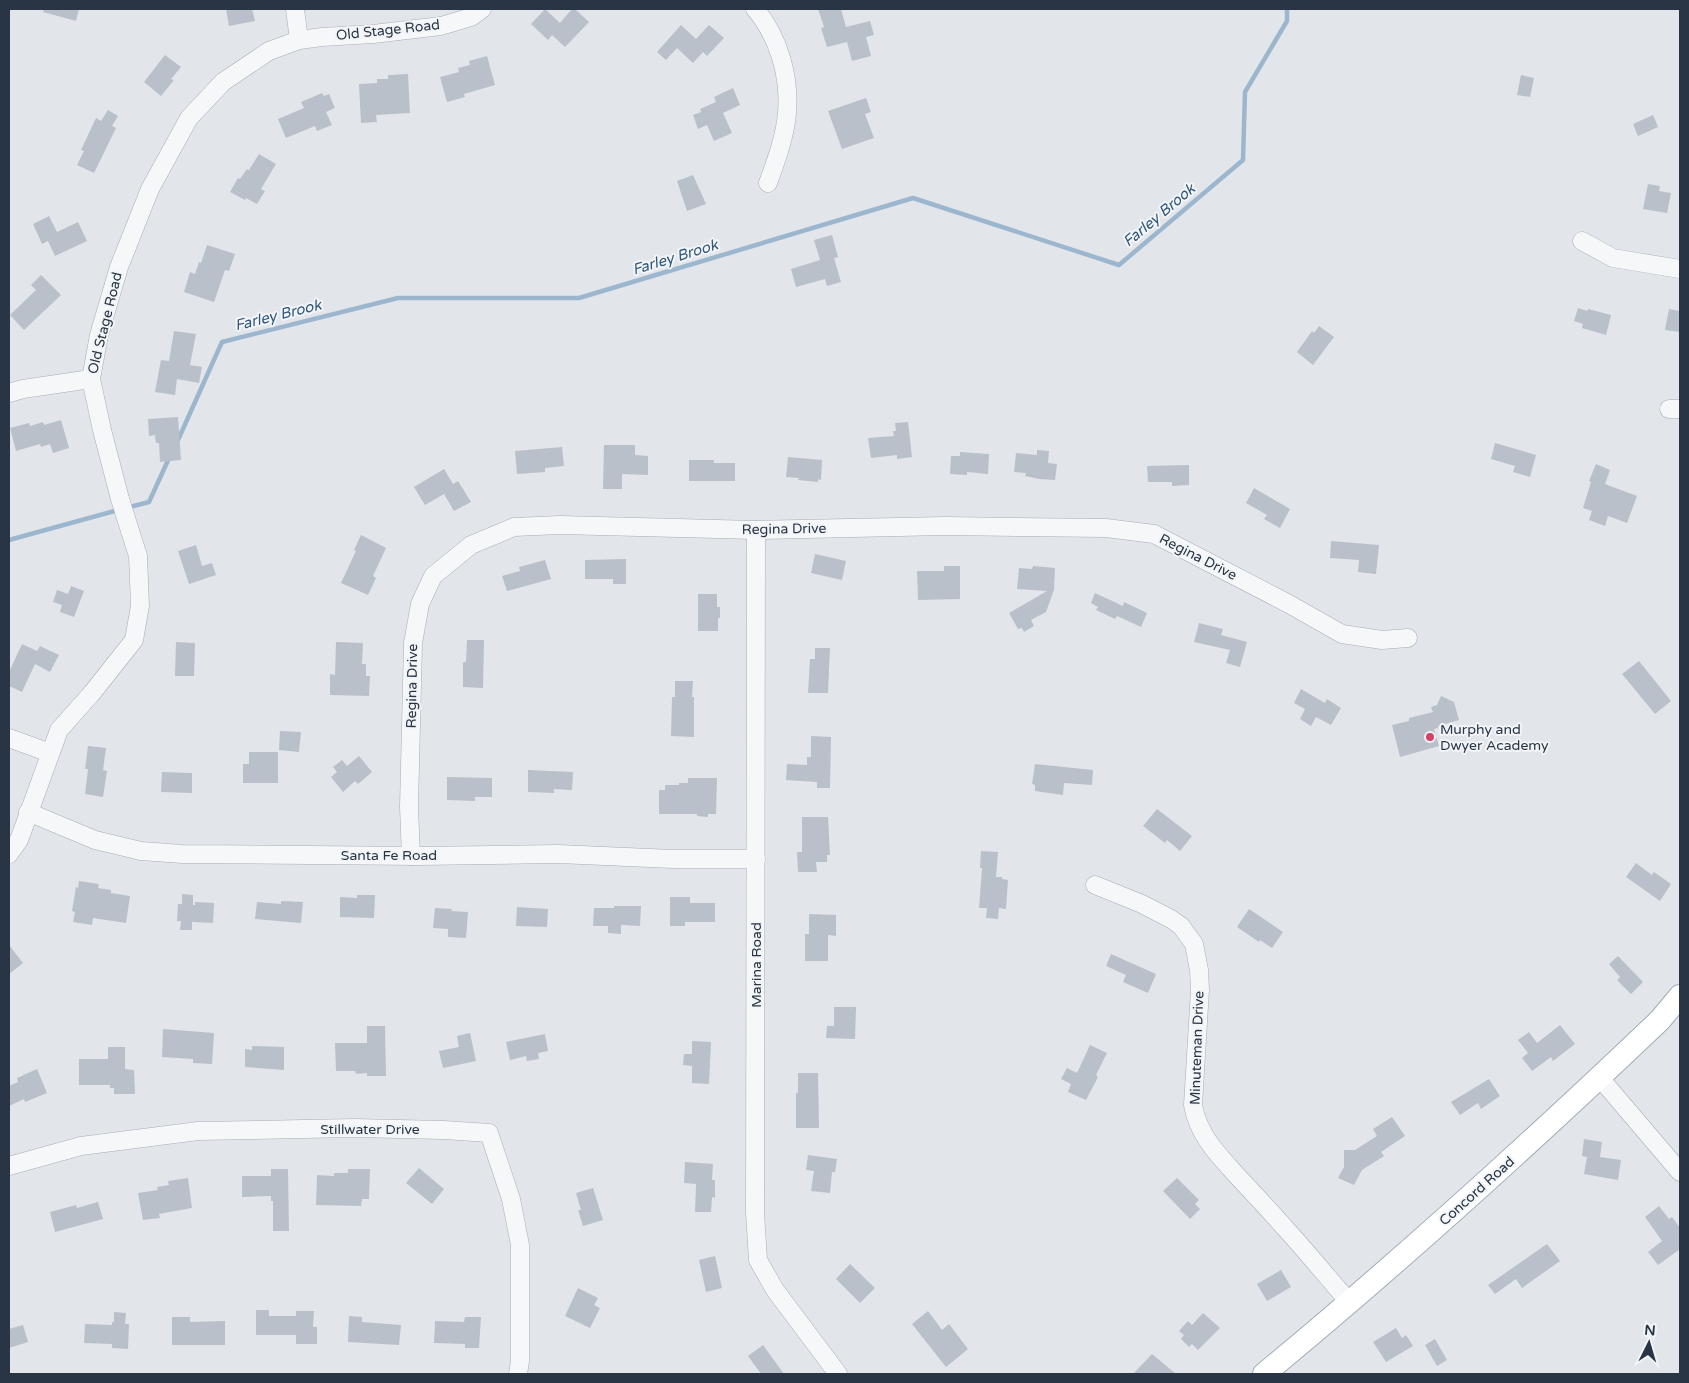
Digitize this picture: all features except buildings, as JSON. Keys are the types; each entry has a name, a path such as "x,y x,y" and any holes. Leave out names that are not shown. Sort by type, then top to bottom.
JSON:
{"main road":[{"name":"Concord Road","path":"1264,1374 1350,1303 1512,1159 1660,1020 1680,996"}],"street":[{"path":"295,9 299,40"},
{"name":"Old Stage Road","path":"9,854 19,840 59,730 92,693 134,640 140,606 138,556 118,490 91,380 99,335 119,267 150,189 188,118 223,82 269,51 299,40 322,36 373,34 441,26 471,16 482,9"},
{"path":"755,9 773,38 783,61 788,88 784,131 768,183"},
{"path":"1582,241 1613,258 1680,269"},
{"path":"9,393 23,389 91,380"},
{"name":"Regina Drive","path":"411,856 409,808 412,643 420,604 433,576 471,545 514,527 560,525 756,530 945,526 1106,528 1154,534 1289,604 1342,634 1382,640 1408,638"},
{"name":"Marina Road","path":"756,530 756,1213 758,1260 775,1290 838,1374"},
{"path":"9,738 50,753"},
{"name":"Santa Fe Road","path":"28,812 95,840 141,850 182,854 411,856 558,854 673,859 756,859"},
{"name":"Minuteman Drive","path":"1095,885 1142,904 1171,919 1181,926 1194,944 1198,962 1200,990 1193,1105 1195,1117 1205,1138 1221,1158 1350,1303"},
{"path":"1600,1078 1680,1172"},
{"name":"Stillwater Drive","path":"9,1166 81,1146 198,1130 354,1128 489,1133 511,1199 520,1245 520,1361 518,1374"}],"waterway":[{"name":"Farley Brook","path":"178,440 222,342 398,298 579,298 913,198 1119,265 1243,160 1245,92 1287,21 1287,9"},
{"name":"Farley Brook","path":"126,508 149,502 170,456"},
{"name":"Farley Brook","path":"9,540 118,510"}],"place":[{"name":"Murphy and Dwyer Academy","path":"1430,737"}]}
